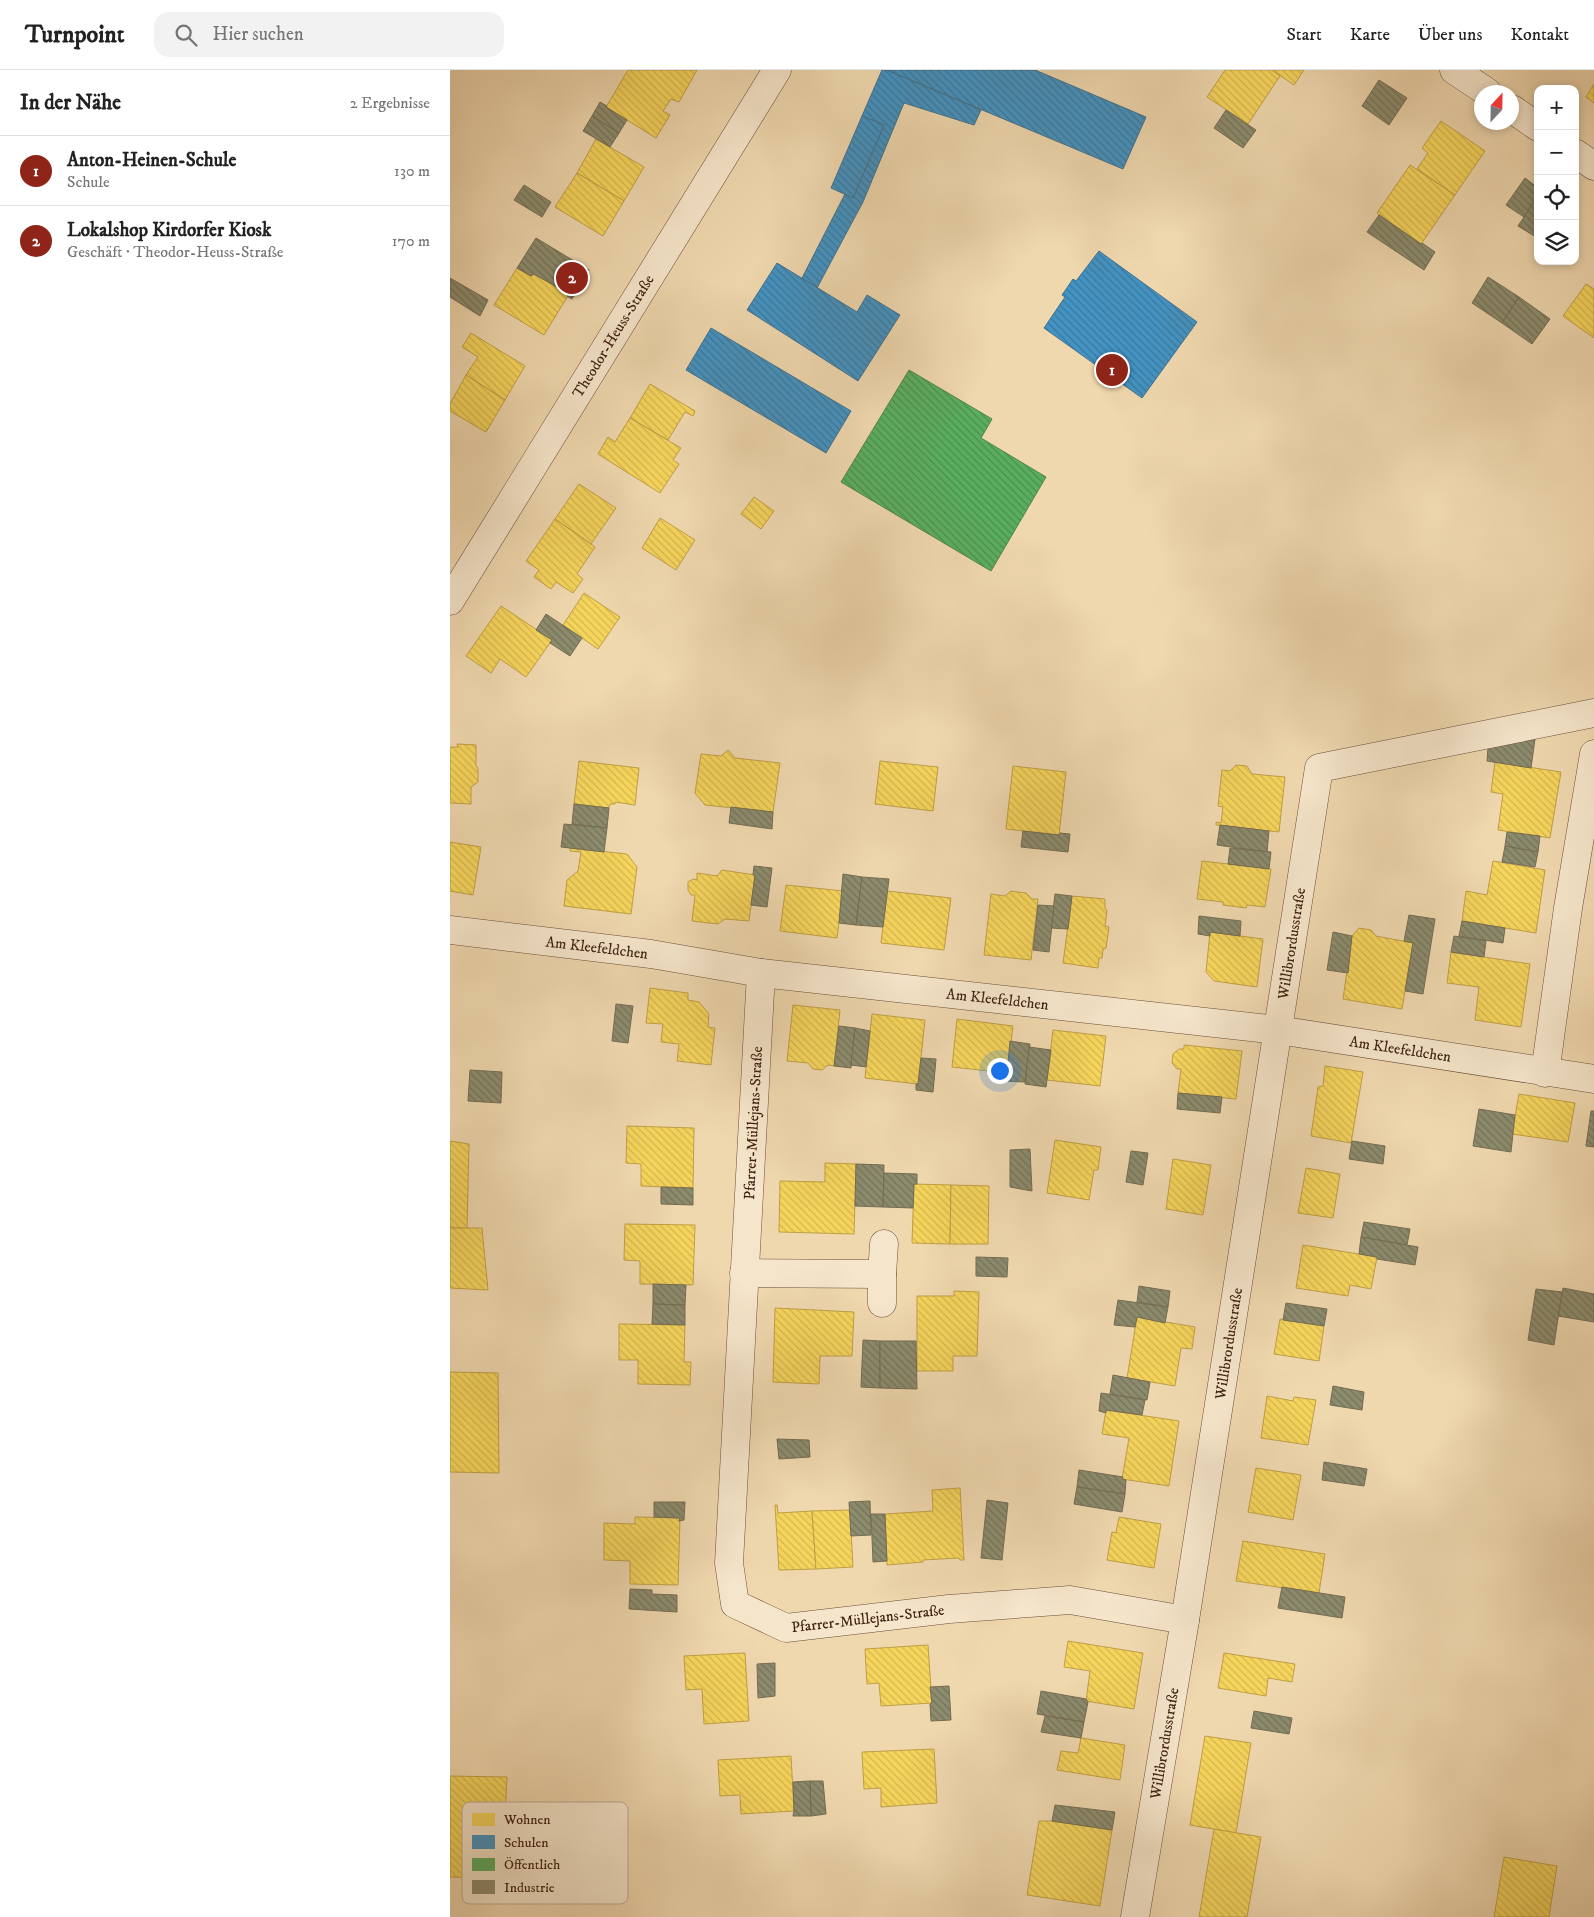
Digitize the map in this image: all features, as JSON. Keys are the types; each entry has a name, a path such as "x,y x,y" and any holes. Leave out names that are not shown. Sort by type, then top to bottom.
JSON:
{"street":[{"name":"Theodor-Heuss-Straße","path":"450,601 777,70"},
{"path":"1454,70 1476,85"},
{"path":"1519,114 1534,124"},
{"path":"1579,156 1594,166"},
{"name":"Willibrordusstraße","path":"1136,1917 1185,1620 1319,768 1594,713"},
{"path":"1545,1073 1568,908 1594,754"},
{"name":"Am Kleefeldchen","path":"450,930 651,954 761,973 1278,1030 1594,1080"},
{"name":"Pfarrer-Müllejans-Straße","path":"761,973 729,1563 735,1604 786,1628 949,1609 1070,1600 1185,1620"},
{"path":"882,1303 884,1244"},
{"path":"744,1273 882,1274"}],"building: Wohnen":[{"path":"628,70 697,70 679,102 671,99 663,111 670,115 656,138 606,107"},
{"path":"1225,70 1272,70 1280,76 1248,124 1207,97"},
{"path":"1272,70 1304,70 1294,85"},
{"path":"1594,84 1594,103 1586,97"},
{"path":"1441,121 1485,151 1455,195 1417,169 1428,153 1422,148"},
{"path":"596,139 644,167 624,201 577,173"},
{"path":"1410,165 1455,195 1421,244 1377,213"},
{"path":"577,173 624,201 603,236 555,207"},
{"path":"517,268 531,276 534,274 569,294 544,335 494,305"},
{"path":"1586,284 1594,289 1594,338 1563,316"},
{"path":"471,333 525,366 505,400 466,375 478,357 462,347"},
{"path":"466,375 505,400 486,432 450,411 450,404"},
{"path":"650,384 695,411 693,416 685,412 668,440 630,418"},
{"path":"630,418 681,448 673,460 679,464 660,493 598,454 608,437 615,442"},
{"path":"579,484 616,508 591,544 555,519"},
{"path":"754,497 774,511 761,529 741,514"},
{"path":"660,518 695,540 676,570 642,548"},
{"path":"555,519 595,547 577,574 583,579 573,593 556,582 551,589 534,577 539,570 526,561"},
{"path":"584,593 620,617 598,649 563,625"},
{"path":"501,606 552,640 526,677 500,659 491,673 466,656"},
{"path":"457,744 476,745 478,782 471,787 471,804 450,803 450,747 458,747"},
{"path":"728,750 735,758 780,763 773,812 705,805 695,793 701,754 721,756"},
{"path":"579,761 639,768 635,805 615,802 615,804 610,804 609,808 574,804"},
{"path":"880,761 938,767 933,811 875,804"},
{"path":"1495,762 1561,772 1550,838 1498,830 1503,794 1491,792"},
{"path":"1236,765 1247,766 1252,774 1285,777 1279,832 1216,825 1216,822 1221,823 1223,807 1218,806 1222,770 1230,771"},
{"path":"1013,766 1066,772 1059,835 1006,829"},
{"path":"450,842 481,847 473,895 450,891"},
{"path":"570,848 627,854 637,867 631,914 564,906 567,880 578,871 581,852 570,851"},
{"path":"1202,861 1271,869 1265,907 1247,905 1246,908 1223,905 1223,902 1197,899"},
{"path":"1493,861 1545,870 1536,933 1462,921 1466,891 1487,895"},
{"path":"722,870 755,875 749,921 725,919 718,924 692,921 695,895 691,895 688,890 688,882 693,879 697,880 697,873 717,876"},
{"path":"786,885 843,891 837,938 780,931"},
{"path":"887,891 951,898 944,950 881,943"},
{"path":"1011,891 1026,893 1032,899 1038,899 1031,960 984,955 991,894 1005,896"},
{"path":"1072,896 1105,899 1105,909 1107,910 1105,926 1109,927 1106,948 1103,949 1102,958 1099,958 1098,968 1063,963"},
{"path":"1359,928 1371,930 1376,936 1413,943 1402,1009 1343,999 1352,936"},
{"path":"1210,932 1263,939 1257,987 1214,981 1206,972"},
{"path":"1451,952 1530,964 1521,1027 1475,1020 1479,987 1447,983"},
{"path":"650,988 688,993 688,1000 699,1002 709,1014 708,1027 715,1028 711,1065 677,1061 679,1044 661,1042 663,1024 646,1023"},
{"path":"793,1005 840,1010 834,1066 828,1065 822,1070 813,1069 808,1063 787,1061"},
{"path":"872,1014 925,1020 918,1084 865,1078"},
{"path":"957,1019 1013,1026 1007,1073 952,1067"},
{"path":"1053,1030 1106,1036 1100,1086 1047,1080"},
{"path":"1184,1045 1242,1051 1236,1099 1178,1093 1181,1069 1177,1069 1172,1063 1173,1054 1179,1049 1184,1049"},
{"path":"1325,1066 1363,1072 1351,1143 1311,1136 1318,1087 1323,1086"},
{"path":"1519,1094 1575,1103 1568,1142 1512,1134"},
{"path":"627,1126 694,1128 693,1188 641,1186 641,1164 626,1163"},
{"path":"1055,1140 1101,1147 1098,1170 1094,1170 1089,1200 1047,1193"},
{"path":"450,1141 469,1144 467,1228 450,1228"},
{"path":"1173,1159 1211,1165 1203,1215 1166,1209"},
{"path":"825,1163 856,1164 854,1234 779,1232 780,1181 825,1182"},
{"path":"1306,1168 1340,1174 1333,1218 1298,1213"},
{"path":"914,1184 951,1185 950,1244 912,1243"},
{"path":"951,1185 989,1186 988,1244 950,1244"},
{"path":"625,1224 695,1225 693,1285 640,1284 640,1261 624,1260"},
{"path":"450,1228 482,1228 488,1290 450,1288"},
{"path":"1303,1245 1377,1257 1371,1289 1350,1285 1348,1296 1296,1288"},
{"path":"954,1291 979,1292 977,1356 953,1356 953,1371 917,1371 917,1296 954,1296"},
{"path":"775,1308 854,1312 852,1356 820,1356 819,1384 773,1382"},
{"path":"1137,1317 1195,1327 1192,1349 1181,1348 1175,1386 1127,1378"},
{"path":"1280,1319 1324,1326 1319,1361 1274,1354"},
{"path":"619,1324 685,1325 684,1362 691,1362 690,1385 638,1384 638,1360 619,1360"},
{"path":"450,1372 498,1373 499,1473 450,1472"},
{"path":"1267,1396 1293,1401 1294,1397 1316,1400 1308,1445 1261,1438"},
{"path":"1106,1410 1179,1421 1169,1486 1122,1479 1129,1438 1102,1434"},
{"path":"1256,1468 1301,1475 1293,1520 1248,1512"},
{"path":"960,1488 964,1560 959,1558 923,1560 923,1562 887,1565 885,1514 933,1511 932,1490"},
{"path":"775,1505 777,1505 778,1513 812,1511 816,1569 779,1570"},
{"path":"850,1510 853,1567 816,1569 812,1511"},
{"path":"635,1517 680,1518 678,1585 630,1584 630,1561 604,1560 604,1523 635,1524"},
{"path":"1119,1517 1161,1524 1154,1568 1107,1560 1112,1532 1116,1533"},
{"path":"1243,1541 1325,1554 1319,1593 1236,1581"},
{"path":"1068,1641 1143,1653 1134,1709 1086,1701 1090,1671 1064,1667"},
{"path":"928,1645 932,1703 881,1706 879,1683 867,1684 865,1649"},
{"path":"745,1653 749,1721 704,1724 702,1689 686,1690 684,1656"},
{"path":"1224,1653 1295,1664 1292,1682 1268,1678 1266,1696 1218,1688"},
{"path":"1205,1736 1251,1743 1236,1833 1190,1825"},
{"path":"1081,1738 1125,1745 1120,1780 1057,1770 1061,1751 1078,1753"},
{"path":"934,1749 937,1803 881,1807 881,1788 864,1789 862,1752"},
{"path":"791,1756 794,1811 741,1814 740,1795 720,1796 718,1760"},
{"path":"450,1776 507,1777 506,1802 462,1802 462,1877 450,1877"},
{"path":"1039,1821 1052,1821 1112,1830 1100,1906 1027,1895"},
{"path":"1214,1829 1261,1837 1247,1917 1199,1917"},
{"path":"1504,1857 1557,1866 1549,1917 1494,1917"}],"building: Schulen":[{"path":"882,70 887,70 981,110 974,125 904,103 863,202 817,288 802,278 845,194 853,198 884,125 862,116"},
{"path":"887,70 1035,70 1146,117 1123,169"},
{"path":"862,116 884,125 853,198 831,188"},
{"path":"1099,251 1197,322 1142,398 1044,328 1065,297 1062,295 1073,279 1076,281"},
{"path":"777,263 857,312 867,295 900,315 858,381 747,310"},
{"path":"711,328 851,411 826,453 686,370"}],"building: Öffentlich":[{"path":"909,370 992,419 981,438 1046,477 991,571 841,482"}],"building: Industrie":[{"path":"1379,80 1407,98 1389,125 1362,106"},
{"path":"600,102 627,120 619,133 592,116"},
{"path":"1226,110 1256,130 1243,148 1214,128"},
{"path":"592,116 619,133 610,147 583,131"},
{"path":"1525,178 1534,185 1534,202 1524,217 1506,205"},
{"path":"524,185 551,202 542,217 514,200"},
{"path":"1534,202 1534,236 1518,226"},
{"path":"1379,215 1435,252 1424,270 1367,232"},
{"path":"536,238 589,270 572,299 567,296 569,294 534,274 531,276 517,268"},
{"path":"1488,277 1519,297 1502,323 1472,303"},
{"path":"450,278 488,300 480,316 450,297"},
{"path":"1519,297 1550,319 1532,344 1502,323"},
{"path":"546,614 582,638 570,656 550,643 552,640 536,630"},
{"path":"1535,739 1531,768 1487,761 1488,748"},
{"path":"574,804 609,808 607,828 572,824"},
{"path":"731,807 773,812 772,829 729,823"},
{"path":"564,824 607,828 604,852 561,847"},
{"path":"1220,825 1269,831 1267,852 1217,845"},
{"path":"1023,831 1059,835 1060,833 1070,834 1068,852 1021,847"},
{"path":"1507,832 1540,836 1538,852 1505,846"},
{"path":"1505,846 1538,852 1535,867 1502,862"},
{"path":"1230,848 1271,852 1269,869 1228,864"},
{"path":"754,866 772,868 767,907 751,905 755,875 753,875"},
{"path":"843,874 862,877 856,925 839,923"},
{"path":"862,877 889,879 883,927 856,925"},
{"path":"1055,894 1072,896 1068,929 1051,928"},
{"path":"1038,905 1054,906 1049,952 1033,950"},
{"path":"1409,915 1435,919 1423,994 1405,991 1413,943 1404,941"},
{"path":"1199,916 1241,921 1240,936 1210,932 1210,936 1198,934"},
{"path":"1462,921 1505,928 1503,943 1459,936"},
{"path":"1333,932 1352,936 1348,973 1327,970"},
{"path":"1454,936 1486,941 1484,957 1451,952"},
{"path":"616,1004 633,1006 628,1043 612,1041"},
{"path":"839,1026 855,1028 851,1068 834,1066"},
{"path":"855,1028 870,1031 866,1067 851,1065"},
{"path":"1010,1041 1030,1044 1025,1082 1004,1081 1004,1073 1007,1073"},
{"path":"1029,1047 1051,1050 1046,1087 1025,1084"},
{"path":"921,1058 936,1059 933,1092 916,1090"},
{"path":"470,1070 502,1072 501,1103 468,1101"},
{"path":"1178,1093 1222,1097 1220,1113 1177,1109"},
{"path":"1479,1109 1515,1115 1511,1152 1473,1146"},
{"path":"1591,1111 1594,1111 1594,1147 1586,1146"},
{"path":"1352,1141 1385,1146 1383,1164 1349,1159"},
{"path":"1030,1149 1032,1191 1010,1187 1010,1150"},
{"path":"1131,1151 1148,1153 1143,1185 1126,1182"},
{"path":"856,1164 884,1165 883,1207 855,1206"},
{"path":"884,1173 917,1174 917,1184 914,1184 913,1208 883,1207"},
{"path":"661,1187 693,1188 693,1205 661,1204"},
{"path":"1364,1222 1410,1229 1407,1245 1361,1237"},
{"path":"1361,1237 1418,1247 1415,1265 1359,1254"},
{"path":"976,1257 1008,1258 1007,1277 976,1276"},
{"path":"653,1284 686,1285 685,1305 653,1304"},
{"path":"1139,1286 1170,1291 1168,1307 1137,1302"},
{"path":"1563,1288 1594,1294 1594,1322 1558,1316"},
{"path":"1536,1289 1562,1292 1554,1345 1528,1340"},
{"path":"1118,1300 1168,1307 1165,1323 1137,1317 1135,1327 1114,1325"},
{"path":"1286,1303 1327,1309 1324,1326 1283,1320"},
{"path":"653,1304 685,1305 685,1325 652,1324"},
{"path":"863,1340 880,1341 880,1388 861,1387"},
{"path":"880,1341 916,1341 917,1389 880,1388"},
{"path":"1113,1375 1150,1382 1147,1400 1110,1394"},
{"path":"1333,1386 1364,1392 1362,1410 1330,1405"},
{"path":"1101,1393 1145,1400 1142,1415 1106,1410 1106,1413 1099,1411"},
{"path":"777,1439 809,1440 810,1457 779,1459"},
{"path":"1324,1462 1367,1469 1364,1486 1322,1480"},
{"path":"1079,1470 1123,1477 1122,1479 1126,1480 1125,1494 1077,1487"},
{"path":"1077,1487 1125,1494 1122,1512 1074,1504"},
{"path":"987,1500 1008,1503 1002,1560 981,1558"},
{"path":"870,1501 871,1535 851,1536 849,1502"},
{"path":"654,1502 685,1502 684,1520 679,1521 680,1518 654,1517"},
{"path":"871,1514 885,1514 887,1561 873,1562"},
{"path":"1282,1587 1345,1597 1342,1618 1278,1608"},
{"path":"630,1589 652,1590 652,1594 677,1595 677,1612 629,1609"},
{"path":"775,1663 775,1696 758,1698 757,1664"},
{"path":"949,1686 951,1720 931,1721 930,1704 932,1703 930,1687"},
{"path":"1041,1691 1086,1699 1088,1702 1084,1722 1037,1714"},
{"path":"1254,1711 1292,1718 1289,1734 1251,1728"},
{"path":"1045,1716 1084,1722 1081,1738 1041,1732"},
{"path":"810,1781 823,1781 826,1814 811,1816"},
{"path":"810,1781 811,1816 793,1816 793,1782"},
{"path":"1055,1805 1115,1812 1112,1830 1052,1821"}],"place":[{"name":"Lokalshop Kirdorfer Kiosk","path":"572,278"},
{"name":"Anton-Heinen-Schule","path":"1112,370"}]}
